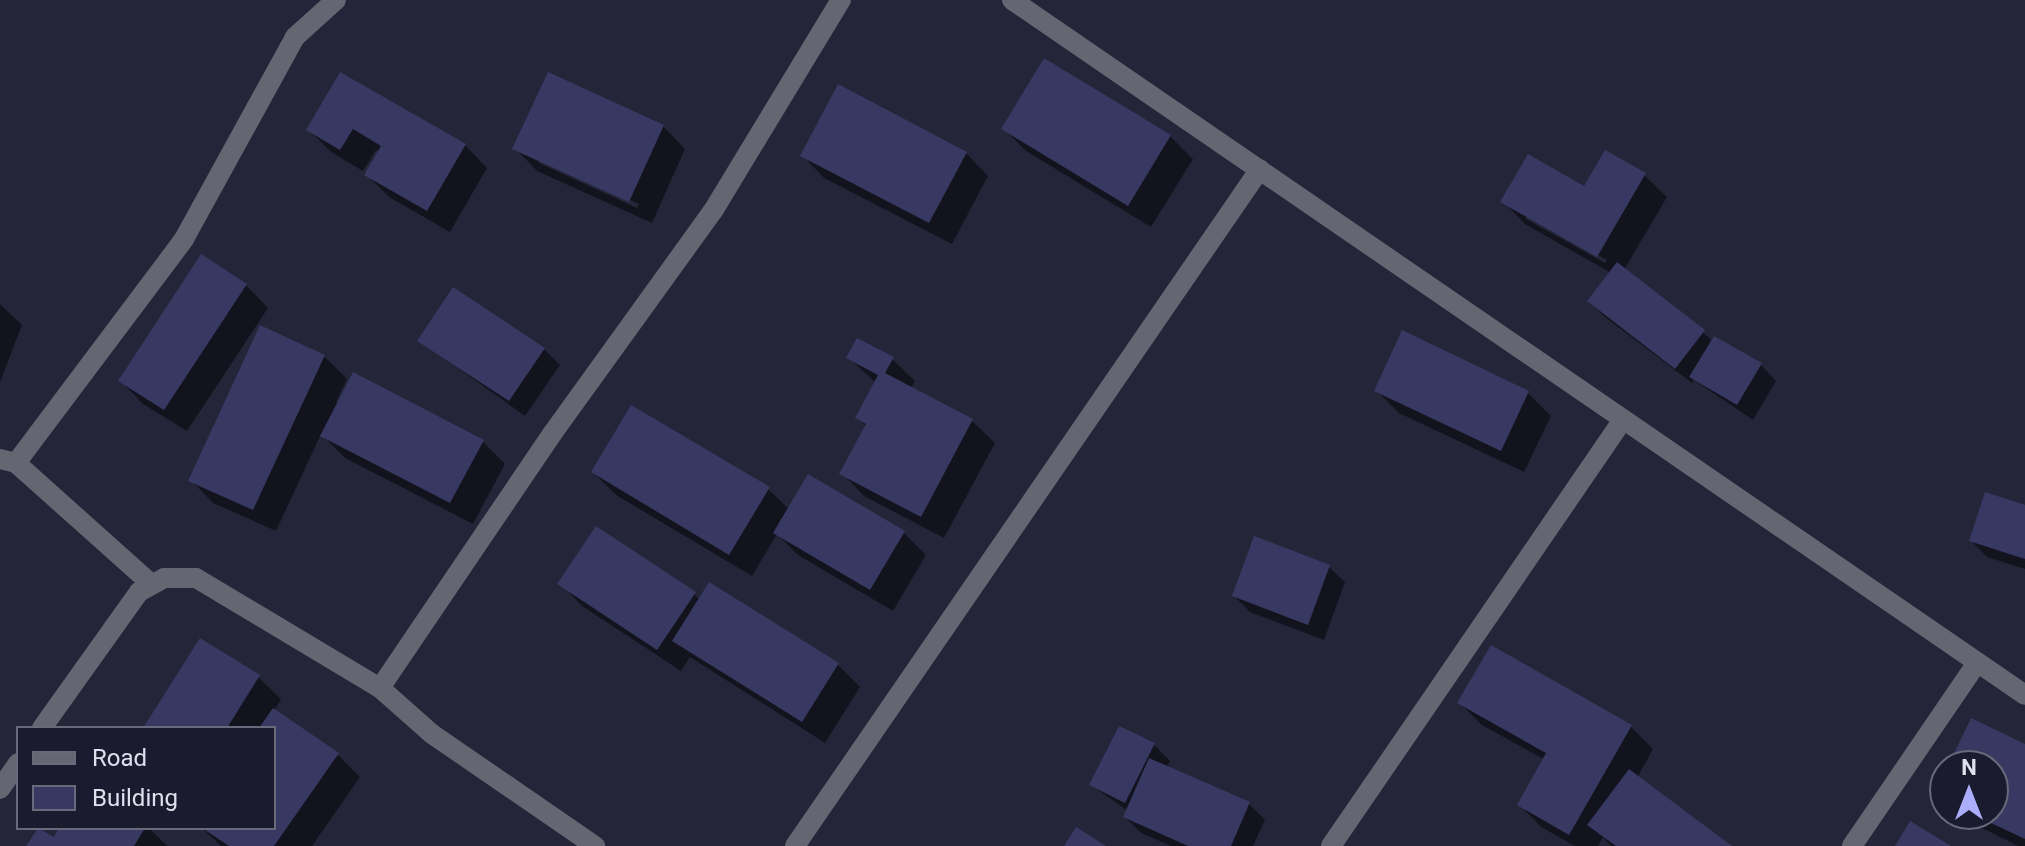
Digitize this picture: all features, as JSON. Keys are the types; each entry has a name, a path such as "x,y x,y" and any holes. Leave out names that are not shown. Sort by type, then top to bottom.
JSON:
{"street":[{"path":"149,582 8,461 184,239 295,37 336,0"},
{"path":"380,688 552,434 713,211 841,0"},
{"path":"1012,0 2025,695"},
{"path":"795,846 1260,169"},
{"path":"1331,846 1622,421"},
{"path":"43,726 130,601 149,582 196,578 380,688 432,734 595,846"},
{"path":"1852,846 1977,663"},
{"path":"0,789 16,766"}],"building":[{"path":"1044,58 1171,135 1128,206 1001,129"},
{"path":"340,72 466,144 427,211 364,175 381,146 353,129 340,150 306,130"},
{"path":"548,72 664,125 629,202 512,149"},
{"path":"838,84 967,152 929,223 800,156"},
{"path":"1605,150 1646,173 1597,257 1500,202 1528,154 1584,186"},
{"path":"201,254 247,284 164,410 118,381"},
{"path":"1617,262 1705,330 1675,369 1587,301"},
{"path":"453,287 545,348 509,401 417,341"},
{"path":"260,325 325,355 253,510 188,481"},
{"path":"1402,330 1529,391 1501,451 1374,391"},
{"path":"1714,336 1762,363 1737,405 1689,377"},
{"path":"857,338 894,357 885,373 973,419 921,517 839,474 866,424 855,418 878,375 846,358"},
{"path":"353,372 484,440 450,503 320,436"},
{"path":"631,405 770,487 729,555 591,472"},
{"path":"808,474 905,531 870,590 773,533"},
{"path":"1985,492 2025,505 2025,559 1969,541"},
{"path":"596,526 696,592 657,650 557,584"},
{"path":"1254,536 1330,565 1308,625 1232,596"},
{"path":"709,582 839,663 802,722 672,641"},
{"path":"200,638 260,675 228,726 144,726"},
{"path":"1491,645 1632,725 1569,835 1517,805 1546,753 1457,703"},
{"path":"273,708 339,753 274,846 229,846 205,830 276,830 276,726 260,726"},
{"path":"1971,718 2025,744 2025,839 2006,830 2009,830 2009,750 1956,750"},
{"path":"1119,726 1155,743 1125,803 1089,785"},
{"path":"1149,758 1250,802 1231,846 1188,846 1123,817"},
{"path":"1629,769 1732,846 1616,846 1587,825"},
{"path":"1910,821 1951,846 1895,846"},
{"path":"1076,827 1106,846 1064,846"},
{"path":"37,830 54,837 58,830 144,830 134,846 26,846"}]}
